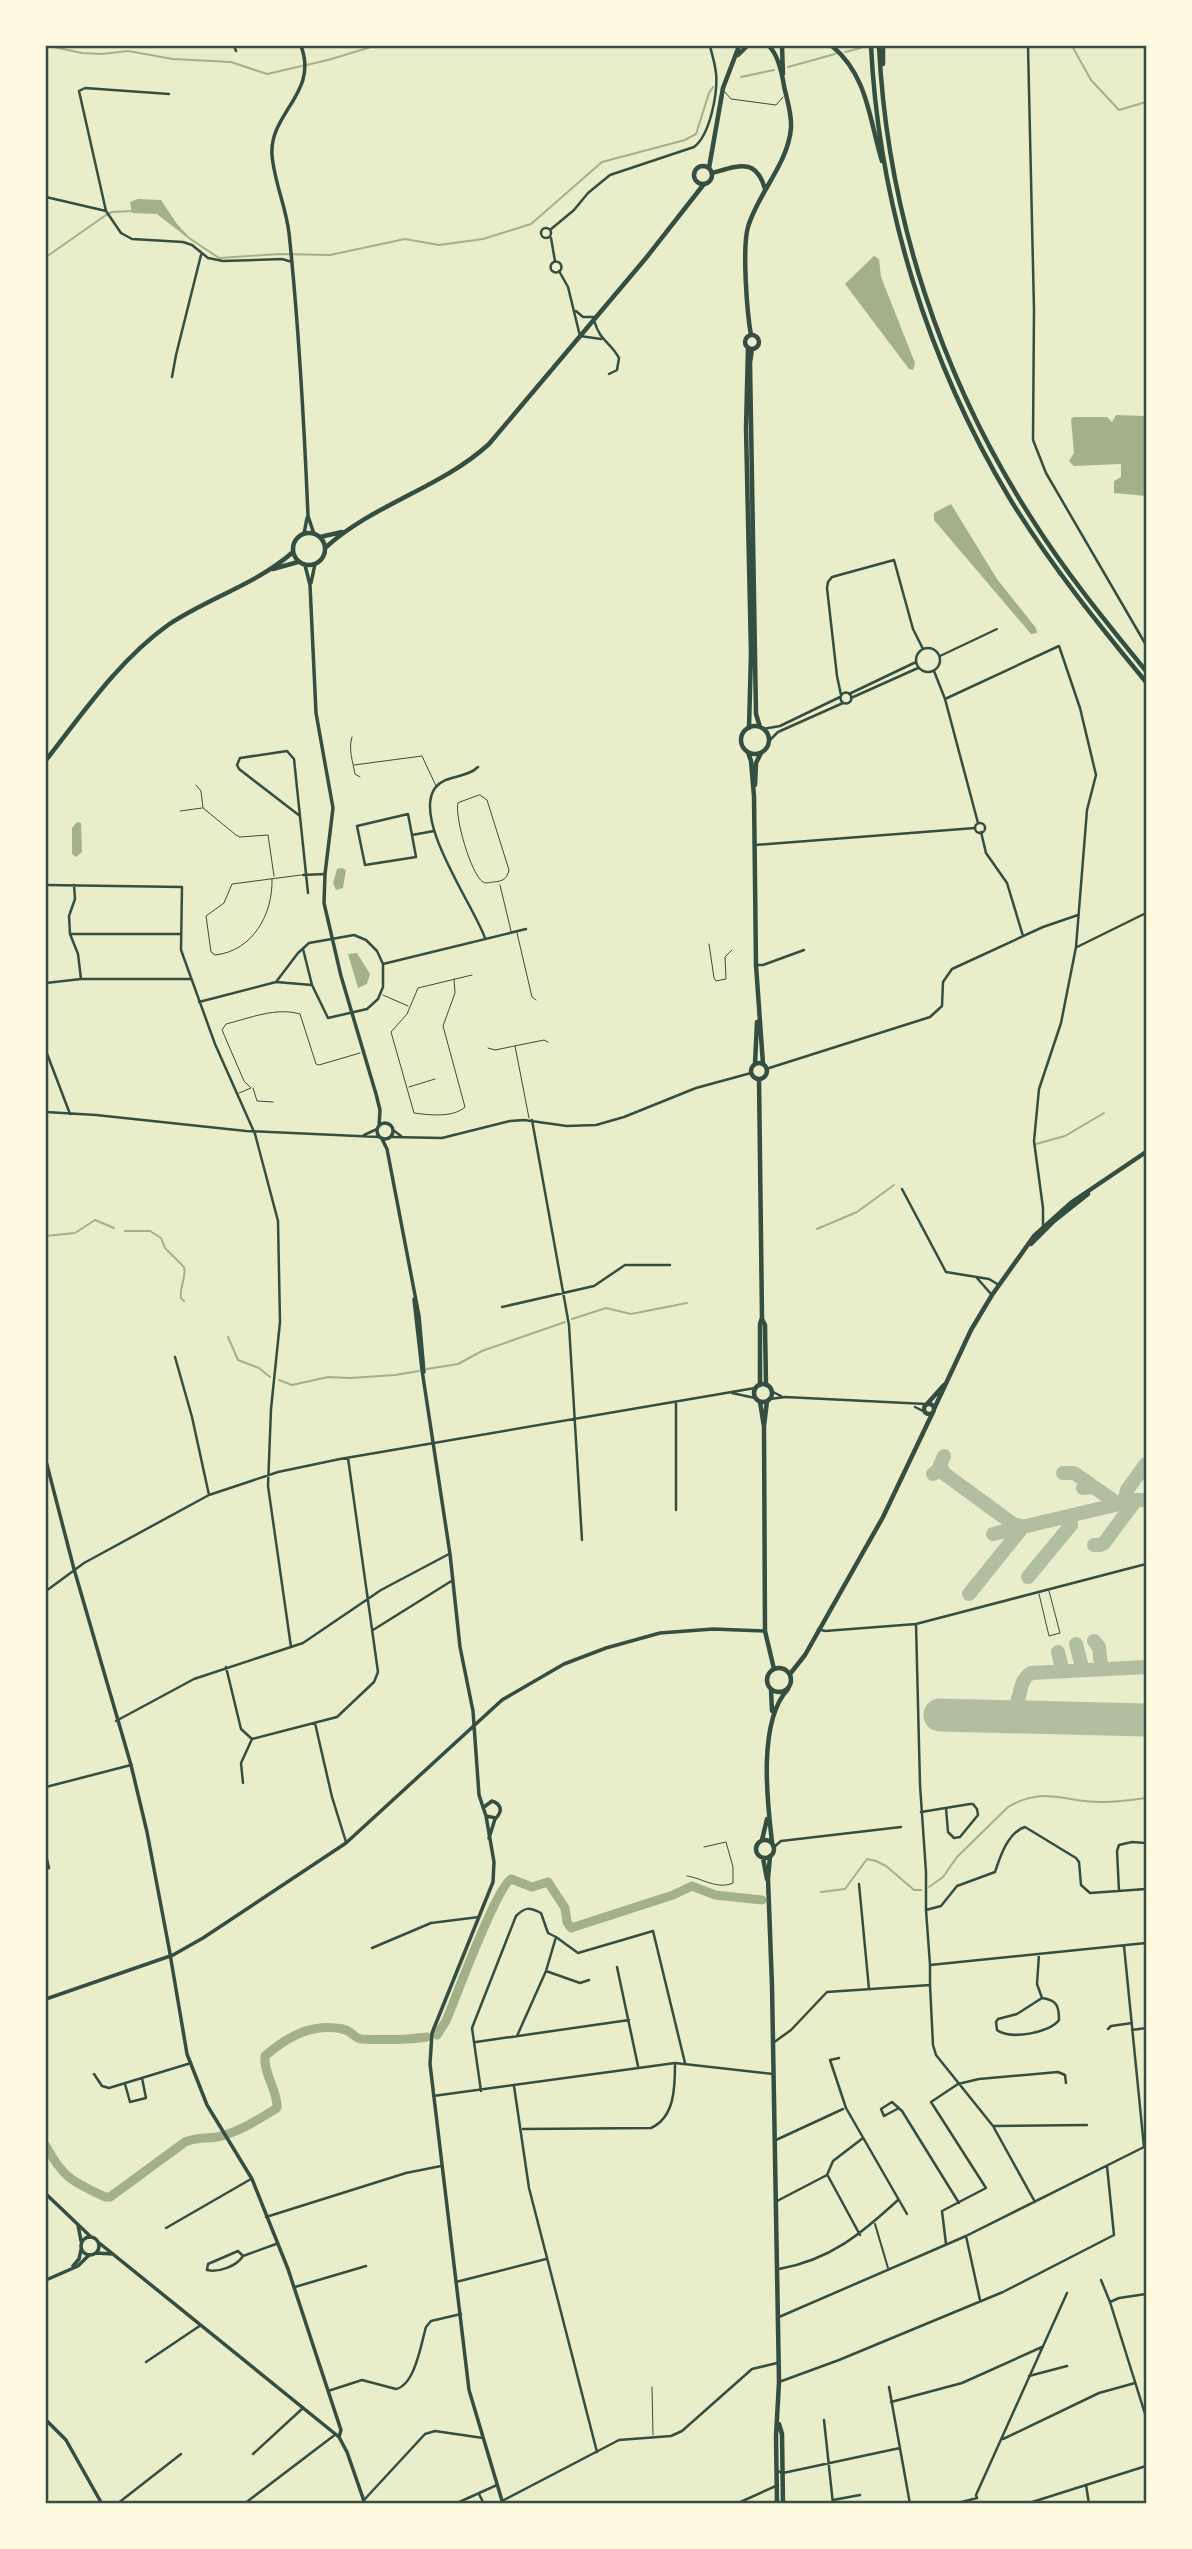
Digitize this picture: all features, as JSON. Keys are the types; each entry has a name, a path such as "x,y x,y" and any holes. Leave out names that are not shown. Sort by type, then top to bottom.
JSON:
{"main road":[{"path":"343,531 316,536 304,534 294,543 293,552 299,562 305,565 315,564 322,557 325,548 343,531 472,460 507,424 670,229 704,184 710,181 712,151 723,88 739,46"},
{"path":"734,58 747,46"},
{"path":"751,335 747,317 746,236 789,138 790,118 786,92 769,46"},
{"path":"782,46 783,79"},
{"path":"832,46 850,63 860,80 920,303 948,377 990,463 1049,558 1146,682"},
{"path":"871,46 888,181"},
{"path":"881,46 882,93 893,169 911,250 944,349 967,403 1032,520 1079,586 1146,671"},
{"path":"694,196 697,181 694,173 712,151"},
{"path":"702,166 711,171 748,166 756,170 761,177 765,190"},
{"path":"697,181 704,184"},
{"path":"750,349 759,343 757,337 751,335"},
{"path":"751,335 745,340 750,349 756,709 769,741 757,763 754,796 756,965 758,1014 765,1066 764,1077 760,1079"},
{"path":"750,349 746,428 751,653 749,728 741,742 748,752 754,796"},
{"path":"316,536 325,548"},
{"path":"46,760 106,684 149,640 189,612 269,570 293,552"},
{"path":"269,570 299,562"},
{"path":"749,728 762,728"},
{"path":"748,752 761,753"},
{"path":"758,1014 755,1063 751,1073 760,1079"},
{"path":"755,1063 765,1066"},
{"path":"760,1079 762,1318 765,1325 758,1400 764,1427"},
{"path":"790,1674 805,1655 883,1517 971,1330 992,1295 1041,1229 1146,1152"},
{"path":"1023,1252 1054,1221 1109,1177"},
{"path":"928,1424 926,1404 947,1381"},
{"path":"760,1386 771,1391 764,1427 765,1630 774,1669 767,1679 771,1690 772,1716 769,1736 768,1818 773,1845 768,1880 778,2423 782,2434 779,2446 783,2504"},
{"path":"758,1400 768,1400"},
{"path":"926,1404 932,1404 933,1411"},
{"path":"925,1413 933,1411"},
{"path":"772,1716 791,1681 790,1674 784,1669 774,1669"},
{"path":"771,1690 782,1693 788,1689"},
{"path":"768,1818 762,1840 755,1848 758,1856 770,1856"},
{"path":"762,1840 773,1845"},
{"path":"763,1858 768,1880"},
{"path":"777,2504 780,2472"}],"street":[{"path":"234,46 236,51"},
{"path":"301,46 306,61 302,85 274,138 272,152 284,203 292,260 308,516 304,534"},
{"path":"609,374 617,370 619,358 614,349 601,339 580,336 568,287 558,271 560,264 555,261 550,230 610,175 701,142 706,134 715,91 716,75 710,46"},
{"path":"1028,46 1034,310 1033,440 1046,473 1146,645"},
{"path":"169,94 85,88 79,91 106,211 121,233 132,239 183,242 192,245 201,254 223,261 292,260"},
{"path":"46,197 106,211"},
{"path":"549,236 544,238 541,233 544,228 550,230"},
{"path":"172,377 201,254"},
{"path":"555,261 551,263 551,269 558,271"},
{"path":"574,309 583,317 596,318 601,339"},
{"path":"308,516 316,536"},
{"path":"843,703 827,588 832,577 894,560 913,629 923,649"},
{"path":"310,585 315,564"},
{"path":"305,565 310,585 316,713 333,808 324,903 380,1110 393,1130 404,1137"},
{"path":"940,656 998,629"},
{"path":"945,699 1059,646 1080,708 1096,775 1087,810 1076,947 1061,1023 1039,1089 1034,1142 1044,1208 1041,1229"},
{"path":"932,648 940,656 940,664 934,671 927,672 919,668 916,662 917,654 923,649 932,648"},
{"path":"762,728 780,726 916,662"},
{"path":"769,741 778,732 919,668"},
{"path":"934,671 945,699 978,823 975,828"},
{"path":"838,681 851,698"},
{"path":"300,816 239,769 237,765 240,758 290,753 294,759 300,816 305,875 308,893"},
{"path":"478,767 442,781 436,787 430,804 435,831 446,861 485,938"},
{"path":"408,814 412,835 416,857 365,866 357,826 408,814"},
{"path":"978,823 985,826 981,832 986,853 1007,883 1023,936"},
{"path":"755,845 975,828"},
{"path":"975,828 977,832 981,832"},
{"path":"412,835 435,831"},
{"path":"305,875 325,874"},
{"path":"46,885 183,887 181,950 199,1002 252,1131 278,1221 280,1322 267,1476 291,1647"},
{"path":"74,885 75,899 69,916 70,934 78,954 81,979"},
{"path":"1076,947 1146,913"},
{"path":"765,1066 930,1017 942,1006 943,982 952,969 1023,936 1078,915"},
{"path":"383,964 526,929"},
{"path":"70,934 180,934"},
{"path":"276,982 303,948 309,943 345,935 360,937 377,951 383,964 381,994 372,1006 328,1018 312,985 303,948"},
{"path":"756,965 804,950"},
{"path":"46,983 81,979 190,979"},
{"path":"199,1002 276,982 312,985"},
{"path":"46,1051 70,1114"},
{"path":"46,1112 252,1131 442,1139 510,1121 531,1120 575,1126 604,1124 675,1095 751,1073"},
{"path":"380,1110 378,1127 387,1149 419,1317 424,1378 450,1554 460,1647 474,1723 479,1789 495,1872 491,1891 432,2033 430,2064 469,2390 502,2502 619,2441 671,2436 681,2431 752,2369 777,2363"},
{"path":"531,1120 572,1345 573,1420 582,1540"},
{"path":"361,1136 388,1124"},
{"path":"387,1149 393,1130"},
{"path":"902,1189 946,1272 989,1279 999,1285"},
{"path":"1044,1208 1048,1216 1054,1217"},
{"path":"502,1307 600,1284 616,1269 625,1265 670,1265"},
{"path":"977,1278 992,1295"},
{"path":"176,1357 209,1495"},
{"path":"46,1591 74,1569 209,1495 267,1476 348,1458 676,1403 760,1386"},
{"path":"771,1391 785,1397"},
{"path":"732,1393 758,1400"},
{"path":"768,1400 785,1397 926,1404"},
{"path":"676,1403 676,1510"},
{"path":"911,1405 925,1413"},
{"path":"252,1739 337,1717 374,1682 378,1672 348,1458"},
{"path":"46,1461 116,1721 131,1765 147,1832 187,2054 207,2105 252,2179 293,2287 341,2430 337,2436 244,2504"},
{"path":"116,1721 194,1679 303,1643 369,1598 450,1554"},
{"path":"818,1629 916,1624 1146,1564"},
{"path":"373,1630 453,1580"},
{"path":"916,1624 921,1812 933,2045 936,2055 993,2126 1035,2202"},
{"path":"46,1999 171,1956 203,1938 346,1843 474,1723 510,1694 564,1664 606,1648 667,1632 765,1630"},
{"path":"226,1667 241,1730 252,1739"},
{"path":"315,1723 346,1843"},
{"path":"243,1783 241,1763 252,1739"},
{"path":"46,1787 131,1765"},
{"path":"479,1789 482,1796 498,1803 501,1808 491,1826 489,1840"},
{"path":"484,1807 492,1801"},
{"path":"921,1812 946,1808 974,1804 978,1815 960,1837 954,1838 948,1832 946,1808"},
{"path":"486,1816 496,1818"},
{"path":"773,1845 781,1841 901,1827"},
{"path":"926,1910 941,1906 957,1886 995,1872 1000,1857 1015,1832 1025,1827 1076,1858 1081,1885 1090,1894 1146,1889"},
{"path":"1119,1891 1119,1845 1146,1843"},
{"path":"46,1855 49,1868 46,1869"},
{"path":"859,1884 869,1989"},
{"path":"481,2091 472,2028 516,1916 523,1909 530,1908 541,1913 548,1933 578,1953 653,1931 685,2064"},
{"path":"372,1948 431,1923 480,1917"},
{"path":"517,2036 546,1971 556,1937"},
{"path":"930,1965 1146,1944"},
{"path":"777,2318 967,2236 1145,2147 1124,1946"},
{"path":"1039,1954 1037,1984 1042,1998"},
{"path":"617,1967 638,2066"},
{"path":"546,1971 580,1983 589,1980"},
{"path":"773,2043 791,2030 827,1992 930,1985"},
{"path":"1042,1998 1054,2000 1057,2004 1059,2020 1052,2028 1020,2034 1002,2034 997,2031 998,2019 1017,2014 1042,1998"},
{"path":"476,2042 629,2020"},
{"path":"1108,2029 1111,2026 1132,2023"},
{"path":"1132,2029 1146,2028"},
{"path":"839,2058 830,2060 844,2109 907,2214"},
{"path":"94,2074 102,2086 109,2088 191,2063"},
{"path":"433,2096 675,2063 772,2074"},
{"path":"522,2129 651,2128 667,2117 671,2105 675,2063"},
{"path":"946,2245 942,2211 986,2188 931,2102 958,2084 979,2079 1058,2072 1065,2075 1066,2083"},
{"path":"125,2084 130,2102 146,2098 142,2078"},
{"path":"513,2086 522,2129 529,2188 597,2452"},
{"path":"899,2108 884,2116 881,2109 892,2102 899,2108 958,2203"},
{"path":"774,2141 844,2109"},
{"path":"993,2126 1087,2125"},
{"path":"774,2202 827,2175 833,2161 863,2138"},
{"path":"266,2217 407,2173 442,2165"},
{"path":"779,2382 1003,2292 1114,2235 1108,2166"},
{"path":"827,2175 860,2235"},
{"path":"166,2228 252,2179"},
{"path":"46,2194 91,2237 202,2324 337,2436 347,2452 364,2502 425,2434 435,2431 483,2438"},
{"path":"775,2269 833,2252 860,2235 899,2199"},
{"path":"874,2222 889,2270"},
{"path":"68,2270 79,2259 81,2250 77,2223"},
{"path":"967,2236 980,2300"},
{"path":"81,2242 91,2237"},
{"path":"46,2280 78,2266 98,2250 98,2242"},
{"path":"243,2256 238,2251 217,2258 206,2267 213,2272 237,2263 243,2256 276,2244"},
{"path":"81,2250 92,2254 114,2254"},
{"path":"456,2282 546,2259"},
{"path":"293,2287 366,2266"},
{"path":"1101,2280 1146,2417"},
{"path":"979,2504 976,2495 1067,2293"},
{"path":"1110,2302 1146,2294"},
{"path":"328,2391 362,2381 401,2388 410,2380 426,2327 431,2321 461,2314"},
{"path":"146,2362 202,2324"},
{"path":"891,2402 962,2383 1044,2346"},
{"path":"1029,2376 1067,2366"},
{"path":"1001,2440 1099,2393 1135,2383"},
{"path":"889,2387 910,2504"},
{"path":"253,2454 303,2408"},
{"path":"46,2420 48,2425 66,2440 102,2504"},
{"path":"824,2420 833,2502 860,2495"},
{"path":"780,2472 900,2448"},
{"path":"117,2504 181,2454"},
{"path":"1026,2504 1146,2466"},
{"path":"457,2503 497,2485"},
{"path":"736,2504 778,2485"},
{"path":"1086,2485 1089,2504"},
{"path":"479,2493 484,2504"},
{"path":"954,2504 977,2498"}],"lane":[{"path":"723,88 731,99 776,105 786,92"},
{"path":"352,737 349,744 355,774 360,777"},
{"path":"354,765 422,756 436,787"},
{"path":"196,785 201,791 203,808 240,837 268,835 273,878 271,905 258,929 241,945 224,954 215,955 211,952 206,916 224,903 232,884 273,878 305,875"},
{"path":"481,795 487,800 509,870 508,876 499,882 482,881 469,858 456,812 458,803 462,801 481,795"},
{"path":"180,811 203,808"},
{"path":"499,882 512,932"},
{"path":"517,931 532,997 536,1000"},
{"path":"709,944 716,981 726,979 724,957 732,950"},
{"path":"454,979 455,992 443,1026 464,1107 461,1111 447,1114 414,1113 391,1032 407,1014 418,988 454,979 472,975"},
{"path":"381,994 410,1007"},
{"path":"273,1102 257,1101 254,1088 244,1081 222,1030 226,1024 277,1011 297,1013 300,1014 316,1064 365,1052"},
{"path":"488,1048 495,1050 544,1040 548,1042"},
{"path":"514,1046 531,1120"},
{"path":"407,1087 435,1079"},
{"path":"237,1093 251,1088"},
{"path":"1038,1592 1049,1636 1059,1633 1048,1590"},
{"path":"687,1876 698,1877 708,1883 733,1883 733,1867 726,1842 704,1846"},
{"path":"652,2387 653,2438"}],"shaded area":[{"path":"138,199 161,200 190,238 157,214 132,213 130,202"},
{"path":"874,256 879,259 881,277 915,363 913,370 909,369 845,284"},
{"path":"1116,415 1146,416 1146,496 1114,493 1114,481 1121,477 1121,464 1074,466 1069,461 1074,453 1071,419 1107,417 1112,422"},
{"path":"951,504 997,579 1036,628 1037,633 1031,634 934,520 934,513"},
{"path":"77,822 81,823 82,852 76,857 72,854 72,828"},
{"path":"337,869 346,870 343,888 336,890 333,883"},
{"path":"357,953 370,974 367,984 358,988 348,954"}],"waterway":[{"path":"49,46 82,53 128,51 173,59 231,62 267,74 374,46"},
{"path":"1072,46 1091,80 1119,110 1146,102"},
{"path":"845,52 861,48"},
{"path":"788,67 835,54"},
{"path":"741,77 774,70"},
{"path":"189,238 219,258 279,254 330,255 405,239 439,245 483,239 531,224 602,162 685,140 696,134 713,87"},
{"path":"46,257 106,215 133,211"},
{"path":"1036,1144 1065,1136 1104,1113"},
{"path":"817,1229 857,1212 894,1185"},
{"path":"46,1236 75,1233 95,1220 114,1228"},
{"path":"125,1231 150,1231 161,1238 165,1248 184,1267 181,1294 184,1301"},
{"path":"572,1319 606,1308 631,1314 687,1303"},
{"path":"427,1369 458,1364 482,1351 565,1322"},
{"path":"228,1337 238,1360 259,1368 270,1377"},
{"path":"279,1380 292,1385 328,1377 350,1378 419,1371"},
{"path":"929,1887 943,1877 957,1857 1008,1807 1021,1801 1044,1796 1090,1802 1146,1798"},
{"path":"821,1892 845,1889 867,1859 886,1866 914,1890 921,1890"},
{"path":"437,2035 446,2021 496,1902 511,1879 532,1887 548,1882 565,1908 567,1922 571,1928 673,1895 692,1886 715,1895 762,1900"},
{"path":"46,2146 70,2178 94,2192 110,2197 185,2142 233,2132 277,2108 265,2056 292,2037 321,2028 346,2030 361,2039 427,2037"}],"taxiway":[{"path":"944,1456 940,1465 944,1473"},
{"path":"1124,1503 1127,1490 1146,1464"},
{"path":"933,1474 942,1472 1013,1524 1023,1527 969,1594"},
{"path":"1063,1473 1074,1473 1090,1484"},
{"path":"1083,1488 1094,1487 1118,1504"},
{"path":"993,1534 1136,1500 1146,1500"},
{"path":"1094,1545 1104,1543 1136,1500"},
{"path":"1028,1577 1071,1525 1069,1516"},
{"path":"1094,1641 1099,1647 1101,1666 1105,1669"},
{"path":"1076,1644 1082,1667 1086,1670"},
{"path":"1058,1652 1065,1671"},
{"path":"977,1716 999,1715 1012,1711 1016,1707 1023,1683 1031,1673 1146,1667"},
{"path":"1018,1698 1019,1707 1024,1714 1048,1717"}],"runway":[{"path":"940,1715 1146,1720"}]}
